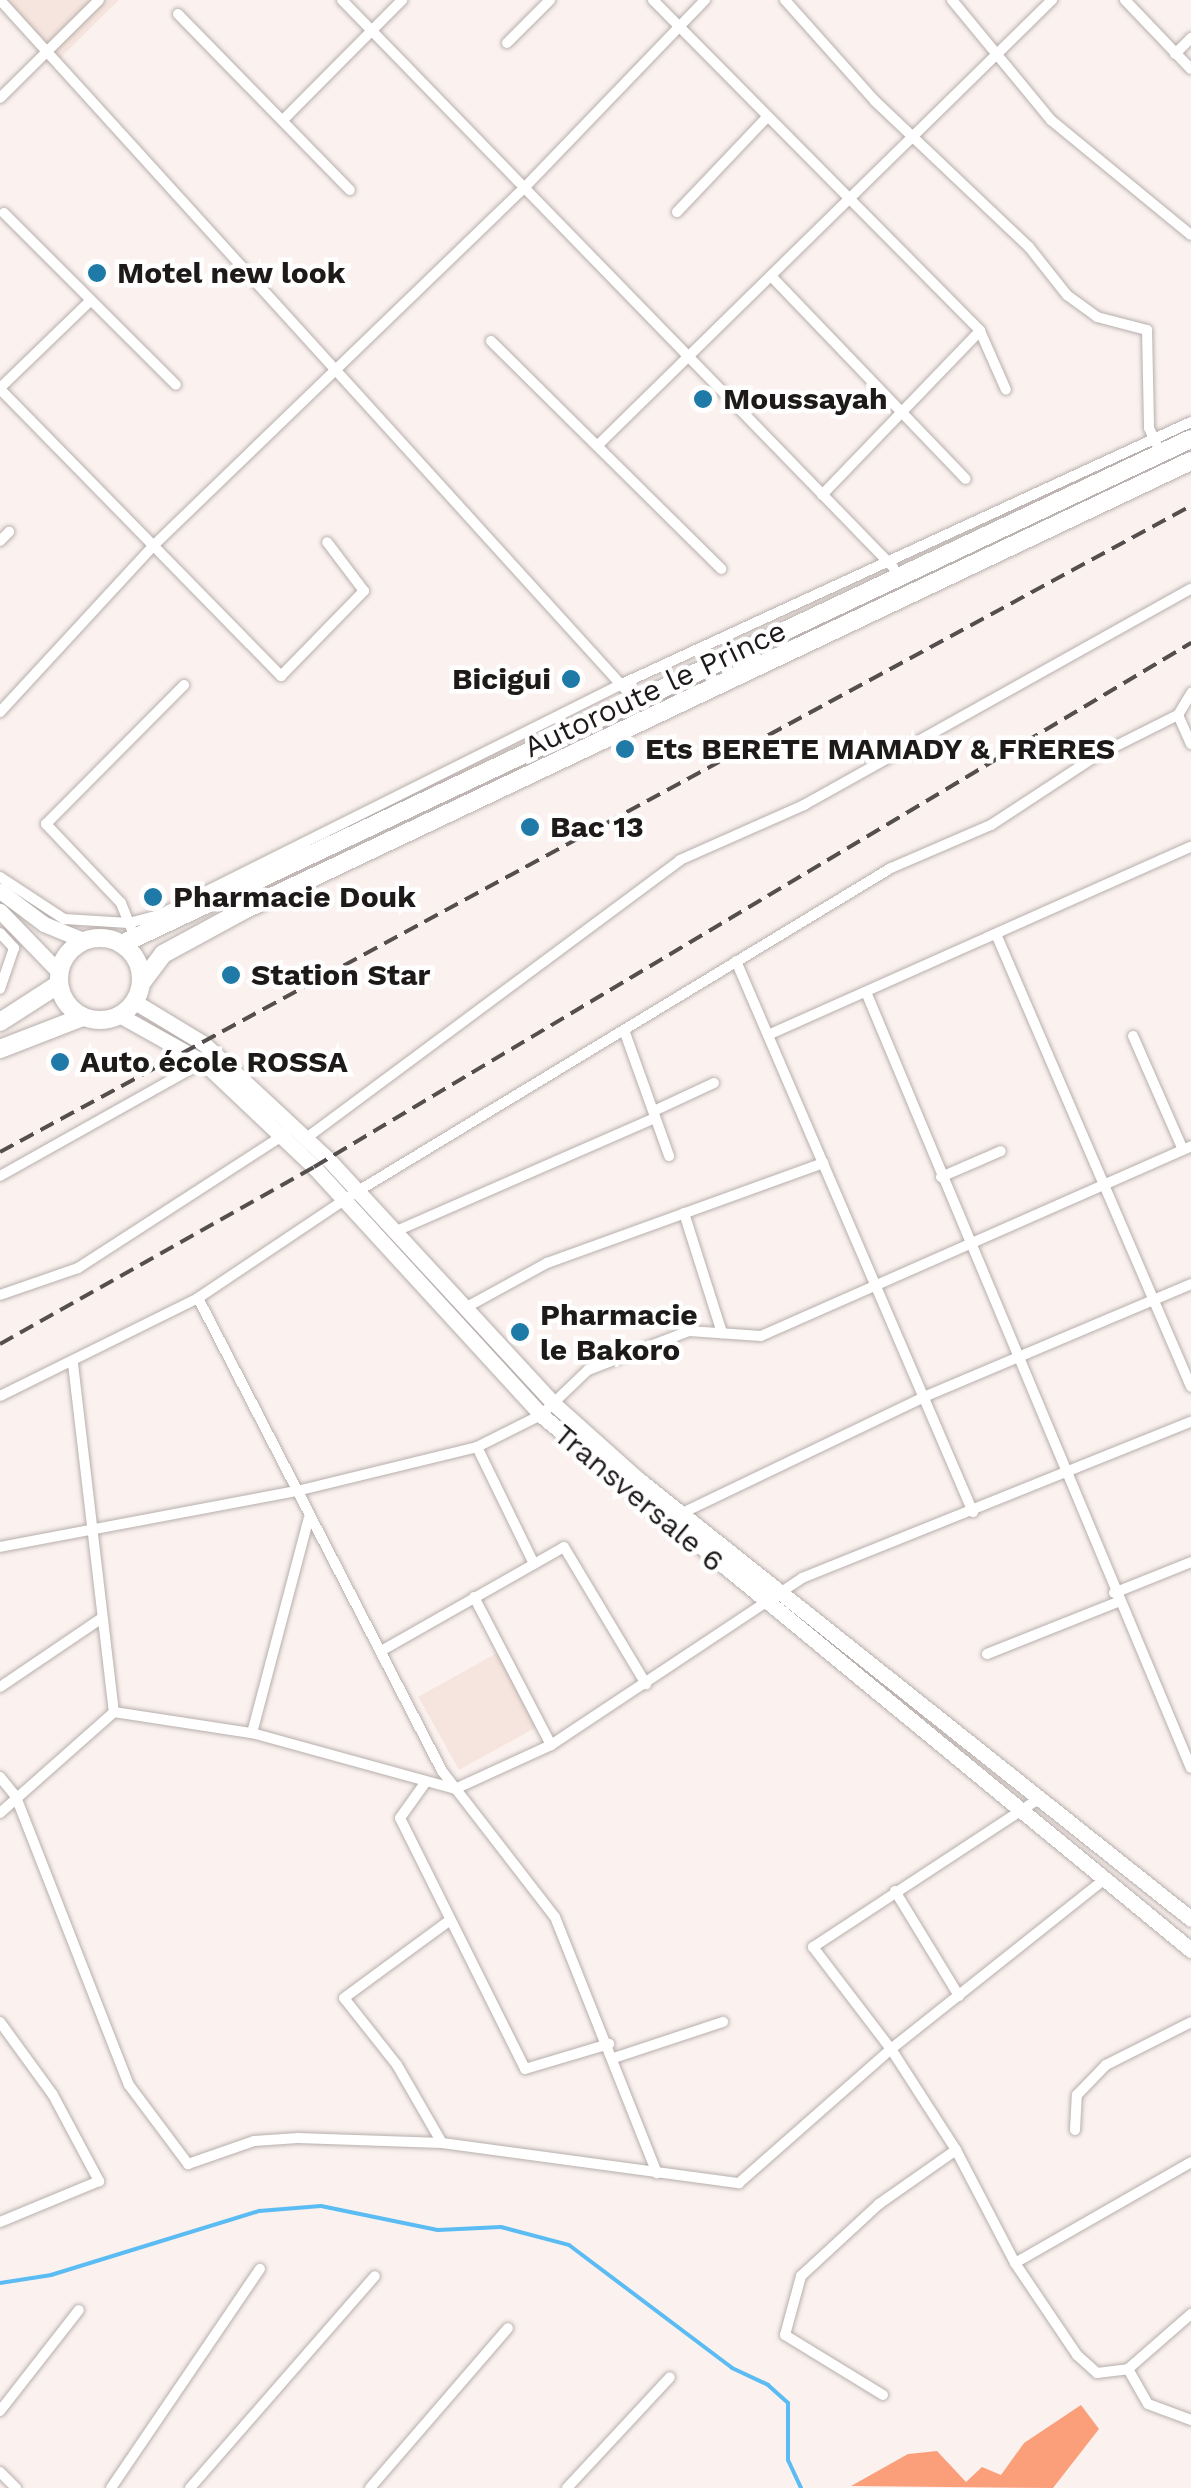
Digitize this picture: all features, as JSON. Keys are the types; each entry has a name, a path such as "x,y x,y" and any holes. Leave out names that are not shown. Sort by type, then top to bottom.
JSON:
{"main road":[{"name":"Autoroute le Prince","path":"128,935 181,922 629,691 1158,446 1191,438"},
{"name":"Autoroute le Prince","path":"142,982 163,954 244,910 1191,461"},
{"path":"0,891 83,940 128,935 142,982 135,1002 121,1016 83,1017 0,1048"},
{"path":"0,911 59,978 83,1017"},
{"path":"0,1022 59,978 83,940"},
{"name":"Transversale 6","path":"135,1002 210,1058 293,1135 547,1409 1191,1950"},
{"name":"Transversale 6","path":"121,1016 210,1058"},
{"name":"Transversale 6","path":"293,1135 394,1232 465,1308 547,1409 680,1514 769,1598 1191,1919"}],"street":[{"path":"0,0 629,691"},
{"path":"0,98 99,0"},
{"path":"342,0 896,569"},
{"path":"284,118 402,0"},
{"path":"507,43 550,0"},
{"path":"653,0 980,331 1006,390"},
{"path":"0,712 153,546 332,369 525,187 705,0"},
{"path":"786,0 909,134 1029,246 1067,295 1097,317 1147,330 1158,446"},
{"path":"952,0 999,50 1051,120 1191,235"},
{"path":"598,445 850,199 909,134 1052,0"},
{"path":"1125,0 1191,69"},
{"path":"178,14 284,118 350,190"},
{"path":"1175,54 1191,38"},
{"path":"676,212 767,118"},
{"path":"4,213 176,385"},
{"path":"771,276 966,478"},
{"path":"90,301 0,388 282,676 364,591 327,542"},
{"path":"822,496 980,331"},
{"path":"490,341 721,569"},
{"path":"1158,446 1191,422"},
{"path":"0,541 9,532"},
{"path":"0,1296 78,1268 293,1135 680,860 804,805 1191,590"},
{"path":"0,877 60,925 128,935 122,904 46,824 184,686"},
{"path":"0,1396 73,1364 198,1298 352,1195 891,868 991,825 1096,756 1178,715 1191,694"},
{"path":"1178,715 1191,744"},
{"path":"768,1035 1191,847"},
{"path":"0,933 14,948 0,989"},
{"path":"996,934 1191,1387"},
{"path":"736,962 973,1512"},
{"path":"866,992 968,1245 1191,1768"},
{"path":"624,1030 669,1156"},
{"path":"0,1547 301,1490 476,1447 547,1409 588,1370 689,1331 761,1336 874,1282 1103,1186 1187,1148 1133,1036"},
{"path":"0,1176 210,1058"},
{"path":"394,1232 656,1114 714,1083"},
{"path":"941,1177 1001,1151"},
{"path":"465,1308 547,1263 823,1163"},
{"path":"684,1213 722,1334"},
{"path":"680,1514 924,1397 1191,1284"},
{"path":"198,1298 301,1490 309,1518 456,1788 555,1917 657,2173"},
{"path":"73,1364 114,1712"},
{"path":"0,1813 114,1712 252,1733 456,1788 551,1745 769,1598 1191,1422"},
{"path":"476,1447 534,1564"},
{"path":"252,1733 309,1518"},
{"path":"381,1652 564,1548 646,1684"},
{"path":"987,1654 1191,1562"},
{"path":"474,1597 551,1745"},
{"path":"0,1687 102,1618"},
{"path":"0,1777 16,1797 129,2085 188,2164 254,2141 298,2138 442,2143 740,2183 891,2049 1105,1879"},
{"path":"425,1782 400,1818 525,2069 608,2044"},
{"path":"1037,1800 814,1947 891,2049 956,2150 1015,2263 1077,2355 1097,2372 1128,2369 1191,2314"},
{"path":"895,1891 958,1996"},
{"path":"442,2143 397,2066 344,1998 450,1920"},
{"path":"0,2022 53,2096 99,2182 0,2222"},
{"path":"614,2058 722,2022"},
{"path":"1075,2130 1077,2095 1106,2064 1191,2022"},
{"path":"883,2395 785,2336 801,2276 879,2204 956,2150"},
{"path":"1015,2263 1191,2162"},
{"path":"111,2488 260,2270"},
{"path":"190,2488 376,2276"},
{"path":"0,2411 79,2310"},
{"path":"370,2488 508,2328"},
{"path":"1128,2369 1148,2404 1191,2420"},
{"path":"567,2488 670,2377"},
{"path":"0,2472 16,2488"}],"shaded area":[{"path":"0,0 119,0 52,66"},
{"path":"497,1653 538,1726 459,1770 418,1697"},
{"path":"1081,2405 1099,2429 1053,2488 851,2486 908,2454 937,2451 966,2482 982,2467 1001,2475 1024,2443"}],"waterway":[{"path":"0,2283 51,2275 259,2211 321,2206 438,2230 501,2227 569,2245 732,2368 768,2385 788,2403 788,2460 801,2488"}],"railway":[{"path":"0,1152 1191,506"},
{"path":"0,1344 314,1167 1191,643"}],"place":[{"name":"Motel new look","path":"97,273"},
{"name":"Moussayah","path":"703,399"},
{"name":"Bicigui","path":"571,679"},
{"name":"Ets BERETE MAMADY & FRERES","path":"625,749"},
{"name":"Bac 13","path":"530,827"},
{"name":"Pharmacie Douk","path":"153,897"},
{"name":"Station Star","path":"231,975"},
{"name":"Auto école ROSSA","path":"60,1062"},
{"name":"Pharmacie le Bakoro","path":"520,1332"}]}
